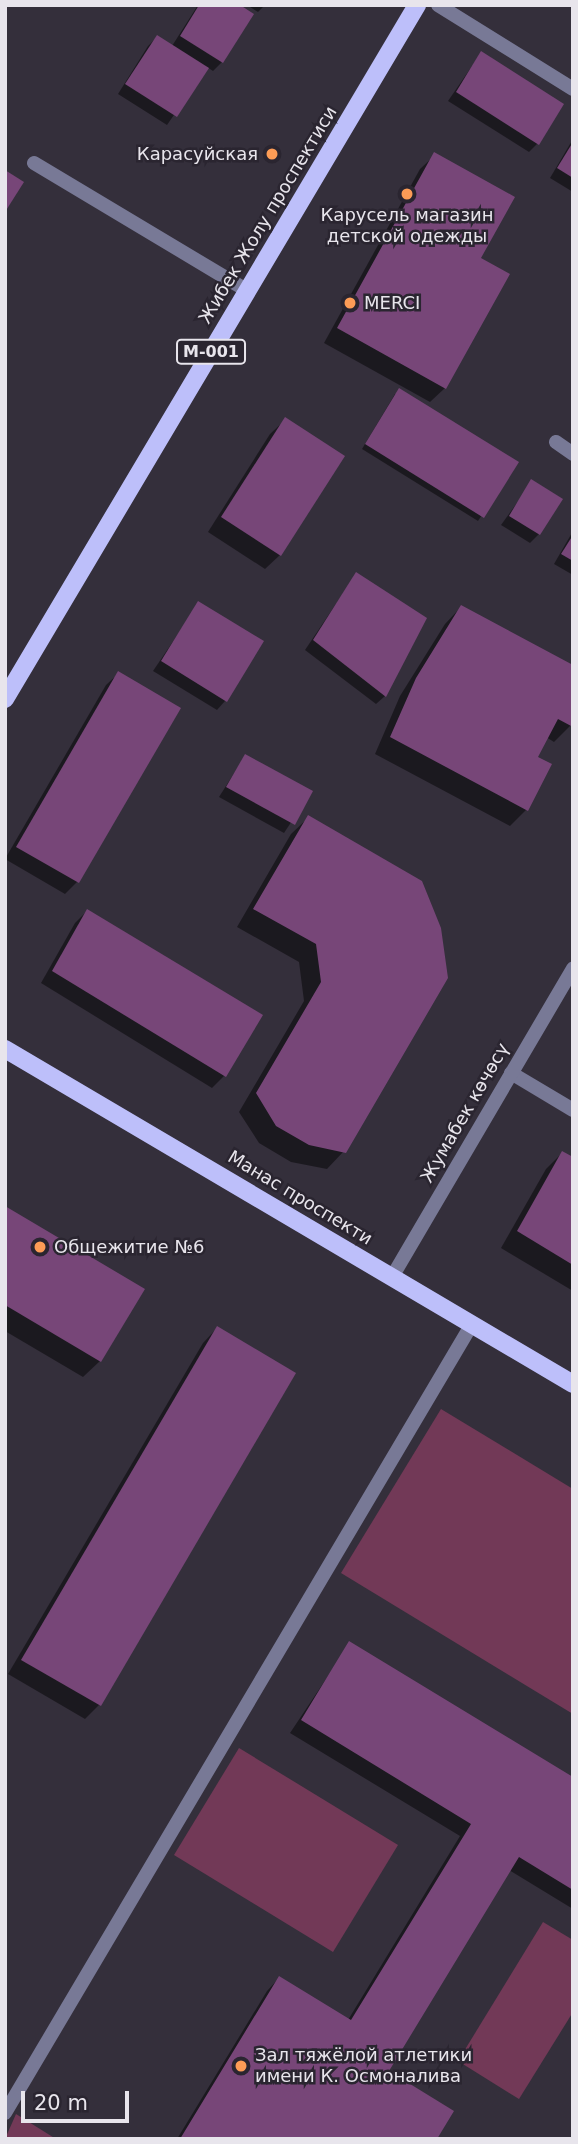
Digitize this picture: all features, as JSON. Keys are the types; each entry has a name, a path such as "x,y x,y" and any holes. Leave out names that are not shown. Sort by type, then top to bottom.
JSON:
{"main road":[{"name":"Жибек Жолу проспектиси","path":"5,699 417,5"},
{"name":"Манас проспекти","path":"5,1049 573,1384"}],"street":[{"path":"438,5 573,89"},
{"path":"34,163 248,291"},
{"path":"556,442 573,454"},
{"name":"Жумабек көчөсү","path":"392,1277 573,968"},
{"path":"511,1073 573,1110"},
{"path":"5,2113 472,1324"}],"shaded area":[{"path":"441,1409 573,1489 573,1714 341,1573"},
{"path":"239,1748 398,1845 333,1952 174,1855"},
{"path":"543,1922 573,1940 573,2012 519,2099 458,2061"},
{"path":"16,2114 56,2139 5,2139"}],"building":[{"path":"199,5 240,5 254,14 223,63 180,36"},
{"path":"157,35 209,68 177,117 125,84"},
{"path":"481,51 564,104 539,145 456,92"},
{"path":"573,142 573,178 557,168"},
{"path":"434,152 515,197 481,258 510,274 446,389 337,328"},
{"path":"5,170 24,182 5,212"},
{"path":"399,388 519,462 484,518 365,444"},
{"path":"285,417 345,456 281,556 221,517"},
{"path":"531,479 563,499 540,535 509,516"},
{"path":"573,535 573,561 561,554"},
{"path":"356,572 427,618 386,697 313,640"},
{"path":"198,601 264,641 227,702 161,661"},
{"path":"461,605 573,665 573,727 558,719 538,757 552,764 528,811 390,737 416,678"},
{"path":"118,671 181,708 79,883 16,847"},
{"path":"245,754 313,791 295,825 226,787"},
{"path":"308,815 422,881 441,928 448,978 346,1153 309,1145 276,1126 256,1093 321,982 316,944 253,909"},
{"path":"87,909 263,1015 226,1077 52,971"},
{"path":"562,1151 573,1157 573,1265 517,1231"},
{"name":"Общежитие №6","path":"5,1206 145,1289 101,1362 5,1305"},
{"path":"217,1326 296,1373 101,1706 21,1660"},
{"path":"349,1641 573,1777 573,1890 519,1857 389,2071 454,2111 437,2139 180,2139 279,1976 351,2020 471,1824 301,1720"}],"place":[{"name":"Карасуйская","path":"272,154"},
{"name":"Карусель магазин детской одежды","path":"407,194"},
{"name":"MERCI","path":"350,303"},
{"name":"Общежитие №6","path":"40,1247"},
{"name":"Зал тяжёлой атлетики имени К. Осмоналива","path":"241,2066"}]}
